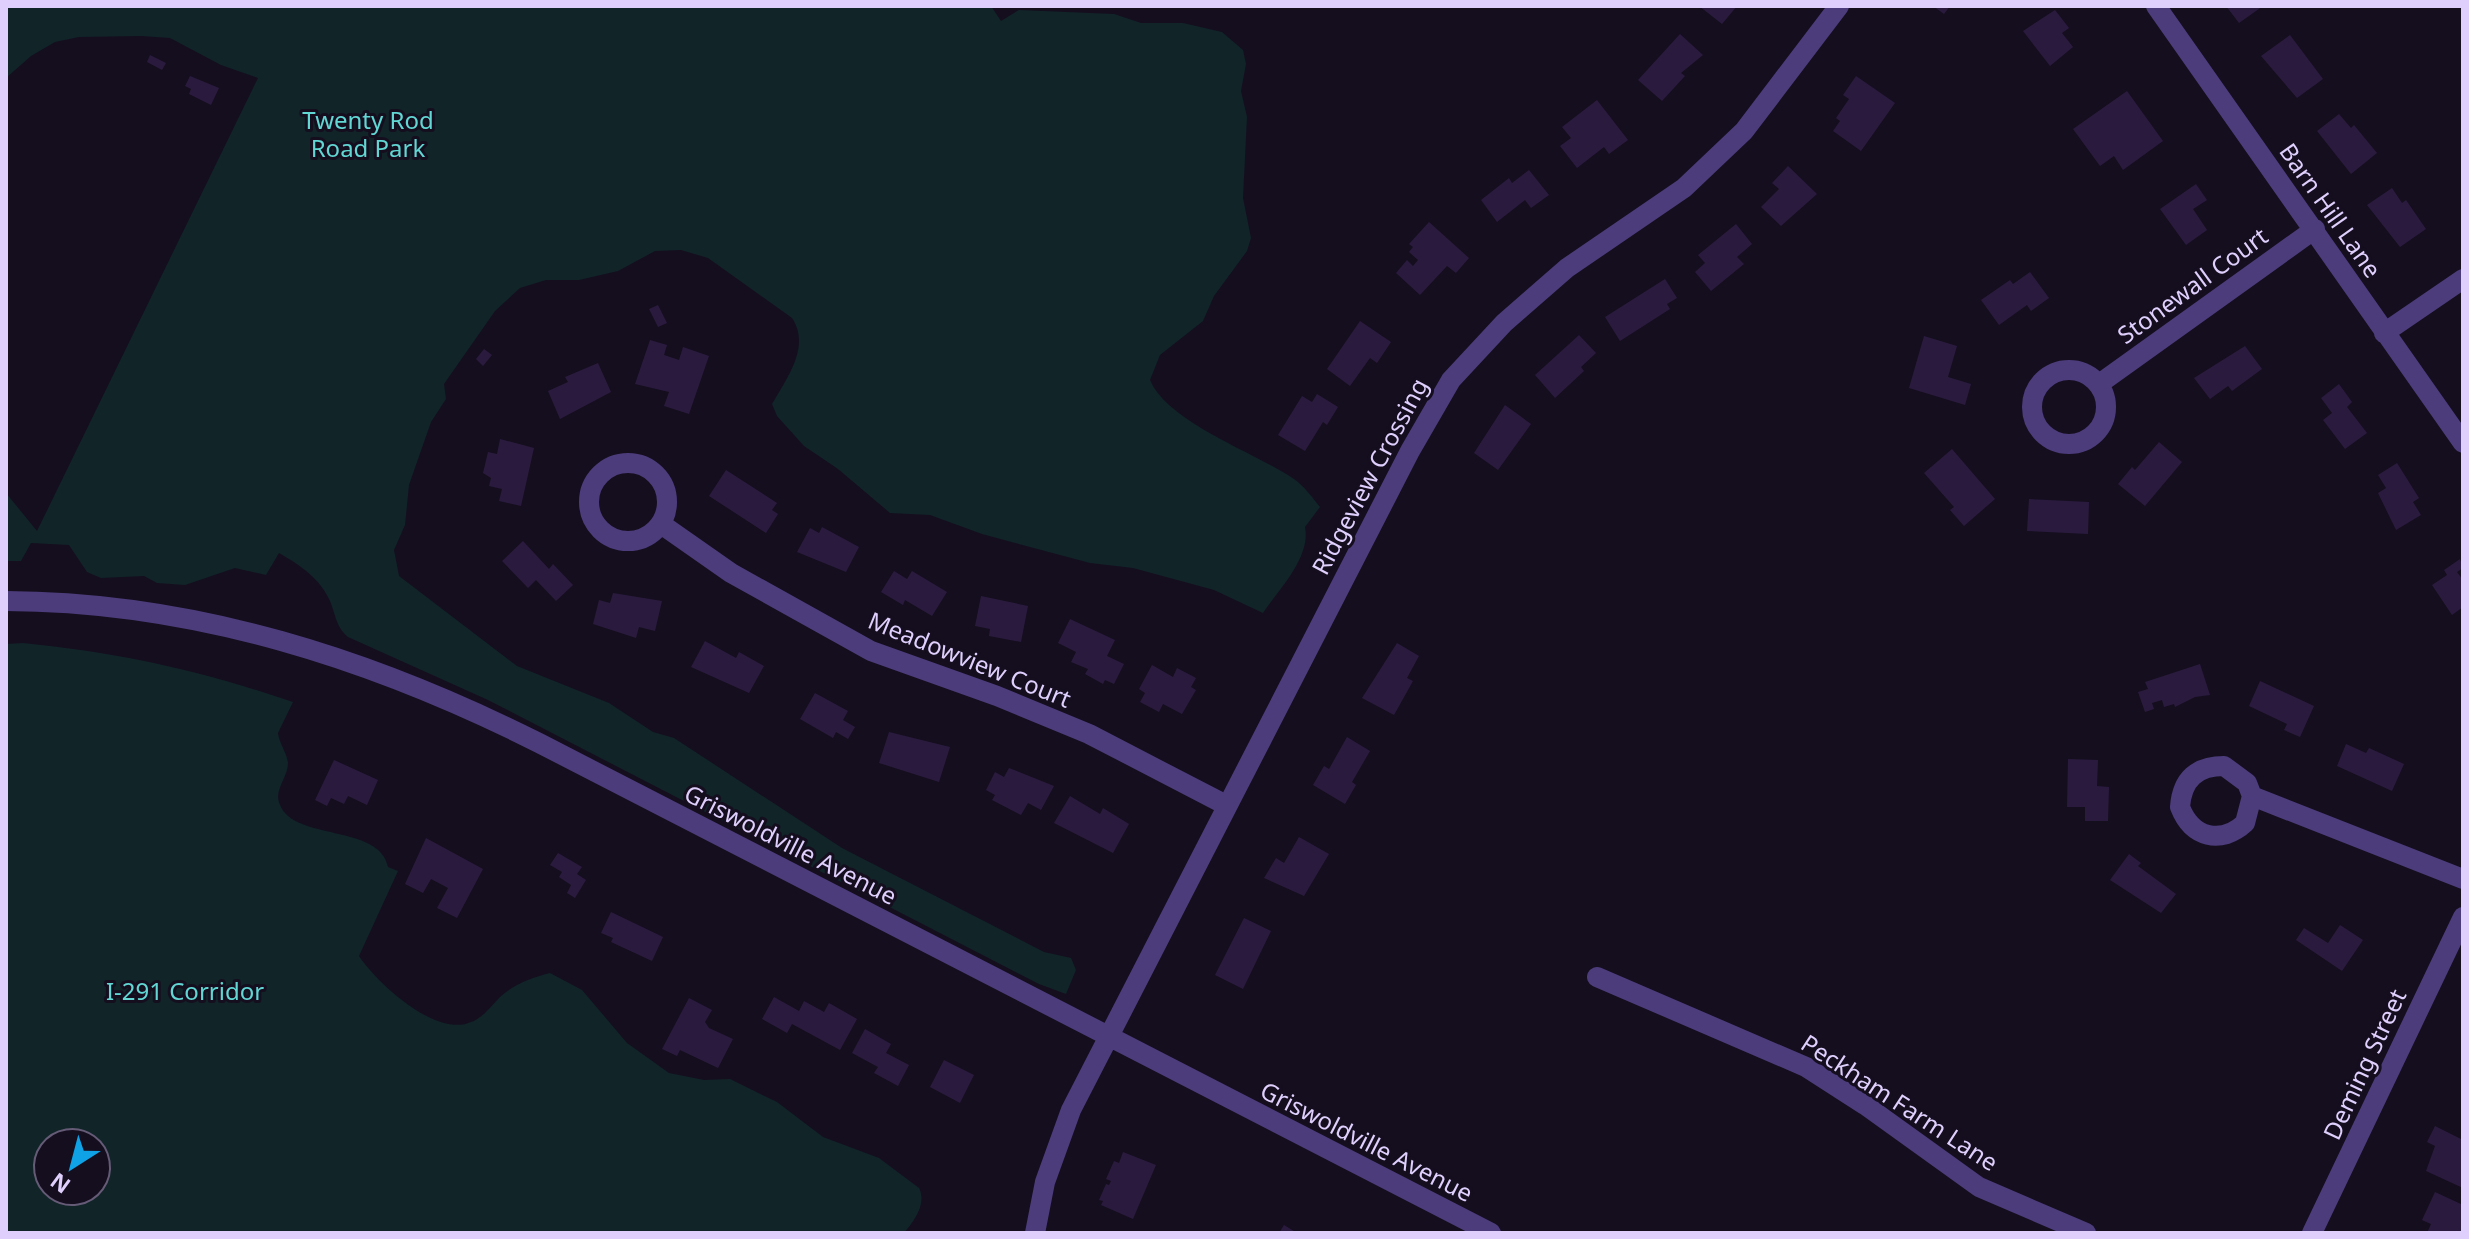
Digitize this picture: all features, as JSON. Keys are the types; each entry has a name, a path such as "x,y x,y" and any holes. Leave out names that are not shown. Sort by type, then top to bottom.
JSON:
{"street":[{"name":"Ridgeview Crossing","path":"1035,1233 1045,1182 1071,1110 1410,451 1451,380 1504,323 1567,268 1684,188 1744,131 1839,6"},
{"name":"Barn Hill Lane","path":"2156,6 2463,443"},
{"name":"Stonewall Court","path":"2099,384 2315,229"},
{"path":"2384,333 2463,279"},
{"name":"Meadowview Court","path":"661,524 731,573 871,651 997,696 1089,734 1226,805"},
{"name":"Griswoldville Avenue","path":"6,601 133,609 214,624 342,657 415,685 539,743 1491,1233"},
{"path":"2252,796 2463,879"},
{"name":"Deming Street","path":"2312,1233 2463,917"},
{"name":"Peckham Farm Lane","path":"1597,977 1806,1067 1865,1105 1979,1187 2086,1233"}],"green space":[{"name":"Twenty Rod Road Park","path":"6,6 991,6 1001,21 1019,10 1114,14 1141,23 1183,23 1222,32 1243,50 1246,64 1241,91 1247,117 1243,198 1251,238 1247,251 1214,296 1203,321 1160,355 1150,380 1174,410 1214,436 1294,479 1320,507 1305,527 1306,538 1299,561 1263,613 1214,590 1133,568 1090,563 982,534 930,515 890,513 838,469 804,446 777,416 772,404 790,373 798,351 797,329 792,318 708,258 681,250 655,251 618,271 579,280 546,280 520,288 495,311 444,384 446,399 431,422 409,485 405,525 394,550 399,576 517,666 609,703 653,732 674,738 842,848 1044,952 1071,958 1076,970 1066,994 1039,984 488,700 348,637 340,628 328,597 318,583 300,566 279,553 266,575 235,568 185,585 157,583 144,576 101,578 87,572 69,545 31,543 21,561 6,561 6,493 37,531 258,78 221,65 170,38 141,36 79,37 55,42 31,56 6,78"},
{"name":"I-291 Corridor","path":"23,643 160,664 293,702 278,733 288,763 278,800 288,816 302,824 370,844 382,853 388,867 398,871 359,956 379,980 408,1005 441,1022 457,1025 471,1022 505,992 550,973 582,990 627,1043 669,1073 704,1080 730,1079 777,1102 823,1137 879,1158 919,1188 921,1194 915,1218 904,1233 6,1233 6,644"}],"building":[{"path":"1699,6 1737,6 1722,24"},
{"path":"1933,6 1950,6 1944,14"},
{"path":"2226,6 2263,6 2239,23"},
{"path":"2055,10 2069,28 2062,33 2073,47 2050,66 2023,31"},
{"path":"1680,34 1703,55 1681,73 1685,76 1662,101 1638,80"},
{"path":"2290,35 2323,79 2297,98 2261,56"},
{"path":"150,55 166,63 162,70 147,62"},
{"path":"190,76 219,88 211,105 189,94 191,89 185,86"},
{"path":"1856,76 1895,103 1861,151 1833,131 1840,121 1836,118 1849,99 1843,95"},
{"path":"2127,91 2163,141 2123,170 2114,156 2100,166 2073,129"},
{"path":"1597,100 1628,140 1609,154 1604,147 1577,168 1560,146 1571,138 1562,127"},
{"path":"2339,114 2351,128 2354,125 2377,153 2351,174 2317,131"},
{"path":"1788,166 1817,194 1781,226 1761,207 1779,189 1772,183"},
{"path":"1529,170 1549,195 1531,208 1525,200 1497,222 1481,200 1509,178 1512,183"},
{"path":"2196,184 2207,200 2193,209 2207,230 2186,245 2160,209"},
{"path":"2392,188 2402,203 2406,200 2426,229 2400,247 2367,205"},
{"path":"1429,222 1469,258 1456,273 1447,266 1420,295 1396,273 1407,260 1413,266 1418,260 1409,252 1413,247 1409,244"},
{"path":"1736,224 1752,244 1737,257 1744,264 1711,291 1695,272 1705,263 1698,255"},
{"path":"2030,272 2049,298 2031,311 2027,305 1999,325 1981,300 2010,280 2013,284"},
{"path":"1665,279 1677,298 1667,304 1670,309 1620,341 1605,317"},
{"path":"658,305 667,323 658,327 649,309"},
{"path":"1360,321 1391,342 1377,363 1370,358 1350,386 1327,369"},
{"path":"1579,335 1596,353 1581,367 1584,371 1555,398 1535,375"},
{"path":"1924,336 1957,346 1948,377 1971,384 1965,405 1909,388"},
{"path":"650,340 667,345 664,355 679,360 683,347 709,356 689,414 664,406 669,392 635,384"},
{"path":"2245,346 2262,369 2232,391 2228,386 2210,399 2194,378"},
{"path":"484,349 492,355 483,366 476,359"},
{"path":"598,363 611,392 560,419 548,391 568,382 565,377"},
{"path":"2339,384 2352,402 2347,407 2367,433 2345,449 2323,420 2332,413 2321,398"},
{"path":"1317,394 1338,407 1327,425 1323,422 1305,451 1278,435 1302,396 1312,402"},
{"path":"1505,405 1531,424 1498,470 1474,453"},
{"path":"500,439 534,448 521,506 499,501 502,489 489,486 491,478 483,473 488,452 497,454"},
{"path":"2159,442 2182,462 2145,506 2118,484"},
{"path":"1952,449 1995,499 1964,526 1950,510 1954,507 1924,473"},
{"path":"2397,463 2419,498 2413,502 2421,515 2396,530 2378,493 2386,488 2378,475"},
{"path":"726,470 777,503 772,510 778,514 766,533 709,496"},
{"path":"2029,499 2089,502 2088,534 2027,531"},
{"path":"822,527 859,547 846,572 797,552 810,528 819,533"},
{"path":"523,541 549,569 553,564 573,585 556,601 536,580 528,588 502,561"},
{"path":"2460,559 2463,568 2457,572 2463,580 2463,607 2452,615 2432,585 2447,575 2444,570"},
{"path":"894,571 907,579 912,571 947,592 932,616 905,600 903,605 881,592"},
{"path":"613,593 662,601 655,631 639,627 636,638 593,624 599,600 610,603"},
{"path":"981,596 1028,606 1021,642 989,636 990,629 975,626"},
{"path":"1070,619 1115,640 1107,656 1124,664 1114,684 1105,680 1103,684 1085,674 1088,669 1071,662 1076,652 1058,643"},
{"path":"705,641 736,658 739,652 764,666 749,693 691,667"},
{"path":"1397,643 1419,656 1407,678 1413,681 1394,715 1362,698"},
{"path":"2200,664 2210,695 2195,697 2175,707 2174,704 2164,707 2162,700 2152,703 2154,709 2145,712 2138,692 2148,689 2145,682"},
{"path":"1152,665 1173,677 1177,668 1196,678 1191,687 1196,690 1182,714 1163,704 1159,712 1140,702 1145,693 1139,689"},
{"path":"2260,681 2314,706 2300,737 2284,730 2287,724 2249,706"},
{"path":"815,693 848,711 843,720 855,727 848,739 836,732 833,738 800,719"},
{"path":"889,732 950,747 939,782 879,763"},
{"path":"1347,737 1370,751 1352,782 1356,785 1345,804 1313,785 1324,766 1329,769"},
{"path":"2346,744 2366,753 2369,748 2404,764 2392,791 2337,766"},
{"path":"2068,759 2098,760 2097,786 2109,787 2108,821 2085,821 2085,807 2067,807"},
{"path":"334,760 378,780 367,805 348,796 344,804 331,798 327,806 315,800"},
{"path":"1009,768 1054,786 1041,810 1028,803 1021,815 992,800 995,795 986,790 995,772 1004,777"},
{"path":"1070,796 1100,814 1103,808 1129,824 1113,853 1054,823"},
{"path":"1299,837 1329,854 1304,896 1264,878 1276,858 1284,863"},
{"path":"426,838 483,869 457,918 437,908 448,888 431,879 423,893 405,884"},
{"path":"558,853 582,867 577,874 586,880 575,898 567,893 571,885 559,877 562,872 550,865"},
{"path":"2129,854 2141,863 2138,866 2176,894 2161,913 2110,880"},
{"path":"611,912 663,937 652,961 611,942 613,938 601,933"},
{"path":"1244,918 1271,931 1243,989 1215,975"},
{"path":"2340,925 2363,940 2342,971 2296,940 2304,928 2328,943"},
{"path":"774,997 799,1011 804,1001 824,1012 829,1003 857,1019 840,1050 792,1024 787,1033 762,1019"},
{"path":"689,998 712,1010 705,1022 709,1028 733,1039 718,1068 680,1050 677,1056 662,1049"},
{"path":"865,1029 891,1044 886,1053 909,1065 898,1086 874,1073 878,1067 852,1053"},
{"path":"944,1060 974,1075 960,1103 930,1087"},
{"path":"2435,1126 2463,1140 2463,1188 2426,1171 2435,1146 2427,1142"},
{"path":"1123,1152 1156,1165 1133,1219 1101,1205 1103,1201 1099,1200 1106,1184 1109,1185 1111,1181 1106,1179 1114,1161 1119,1163"},
{"path":"2435,1192 2463,1205 2463,1233 2427,1233 2431,1224 2422,1220"},
{"path":"1284,1225 1297,1233 1279,1233"}]}
